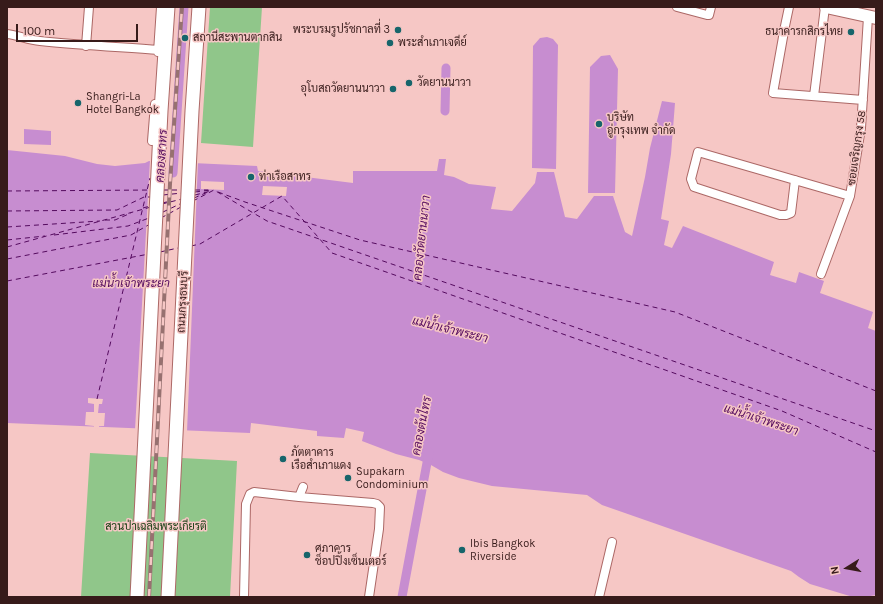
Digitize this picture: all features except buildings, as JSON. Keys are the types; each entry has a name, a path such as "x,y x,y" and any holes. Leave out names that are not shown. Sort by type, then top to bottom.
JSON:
{"main road":[{"path":"137,597 161,111 168,7"},
{"name":"ถนนกรุงธนบุรี","path":"168,597 192,111 200,7"},
{"path":"826,7 872,18"}],"street":[{"path":"86,46 89,7"},
{"path":"152,141 161,7"},
{"path":"677,7 707,15 710,14 712,7"},
{"path":"789,7 784,26 773,93 863,100"},
{"path":"814,96 826,7"},
{"name":"ซอยเจริญกรุง 58","path":"821,274 850,196 861,128 872,18"},
{"path":"7,34 18,35 32,40 86,46 159,50"},
{"path":"795,180 791,212 786,215 780,215 694,187 692,179 698,152 795,180 850,196"},
{"path":"299,497 303,487"},
{"path":"244,597 246,504 250,494 254,492 377,504 380,507 379,529 369,597"},
{"path":"599,597 612,542"}],"green space":[{"path":"210,7 262,7 253,147 201,143"},
{"name":"สวนป่าเฉลิมพระเกียรติ","path":"90,453 237,461 230,597 81,597"}],"water":[{"path":"547,37 553,39 558,45 556,169 532,168 533,46 540,38"},
{"path":"610,55 618,69 615,193 588,193 590,67 601,56"},
{"name":"แม่น้ำเจ้าพระยา","path":"662,101 675,103 671,154 661,219 669,221 664,245 672,248 683,226 774,262 770,275 796,283 799,272 824,281 820,293 873,312 868,328 876,331 876,595 853,597 810,584 791,571 602,505 587,495 492,486 459,478 419,460 396,454 362,441 364,432 346,428 344,438 317,436 317,431 251,423 250,433 7,423 7,150 65,156 97,164 115,166 145,163 149,161 257,166 258,171 353,183 353,171 437,171 439,159 446,159 444,175 454,177 469,184 496,187 491,209 512,211 535,183 537,172 554,172 565,217 577,219 594,196 613,196 625,232 632,236 650,148"},
{"path":"24,129 51,131 51,145 24,144"}],"pier":[{"path":"150,160 198,161 187,432 135,430"},
{"path":"201,181 224,182 224,190 201,189"},
{"path":"263,186 287,187 286,196 262,195"},
{"path":"88,398 103,399 102,404 99,404 98,413 105,413 104,426 99,426 99,429 94,428 94,426 85,425 86,412 94,412 94,404 88,403"}],"waterway":[{"name":"คลองสาทร","path":"173,173 184,7"},
{"name":"คลองวัดยานนาวา","path":"445,111 446,68"},
{"name":"คลองต้นไทร","path":"402,597 429,452"}],"ferry route":[{"path":"97,399 150,178"},
{"path":"7,191 152,190"},
{"path":"163,190 182,190"},
{"path":"195,190 208,190"},
{"path":"195,192 211,190"},
{"path":"193,201 214,190 267,221 876,431"},
{"path":"195,195 211,191"},
{"path":"194,198 208,192"},
{"path":"218,192 360,240 675,312 876,391"},
{"path":"163,195 182,193"},
{"path":"191,246 200,244 282,196 332,253 782,411 876,452"},
{"path":"7,211 117,210 144,197 150,197"},
{"path":"162,204 182,199"},
{"path":"162,203 171,201"},
{"path":"163,212 182,203"},
{"path":"143,208 150,206"},
{"path":"7,247 151,207"},
{"path":"161,218 181,207"},
{"path":"105,220 115,220 131,213"},
{"path":"54,235 128,226 149,218"},
{"path":"7,227 100,221"},
{"path":"7,259 131,235 150,224"},
{"path":"7,240 45,236"},
{"path":"160,252 178,248"},
{"path":"7,281 149,254"}],"railway":[{"path":"149,597 170,184 182,7"}],"place":[{"name":"พระบรมรูปรัชกาลที่ 3","path":"398,30"},
{"name":"ธนาคารกสิกรไทย","path":"851,32"},
{"name":"สถานีสะพานตากสิน","path":"185,38"},
{"name":"พระสำเภาเจดีย์","path":"390,43"},
{"name":"วัดยานนาวา","path":"409,83"},
{"name":"อุโบสถวัดยานนาวา","path":"393,89"},
{"name":"Shangri-La Hotel Bangkok","path":"78,103"},
{"name":"บริษัท อู่กรุงเทพ จำกัด","path":"599,124"},
{"name":"ท่าเรือสาทร","path":"251,177"},
{"name":"ภัตตาคาร เรือสำเภาแดง","path":"283,459"},
{"name":"Supakarn Condominium","path":"348,478"},
{"name":"Ibis Bangkok Riverside","path":"462,550"},
{"name":"ศุภาคาร ช็อปปิ้งเซ็นเตอร์","path":"307,555"}]}
